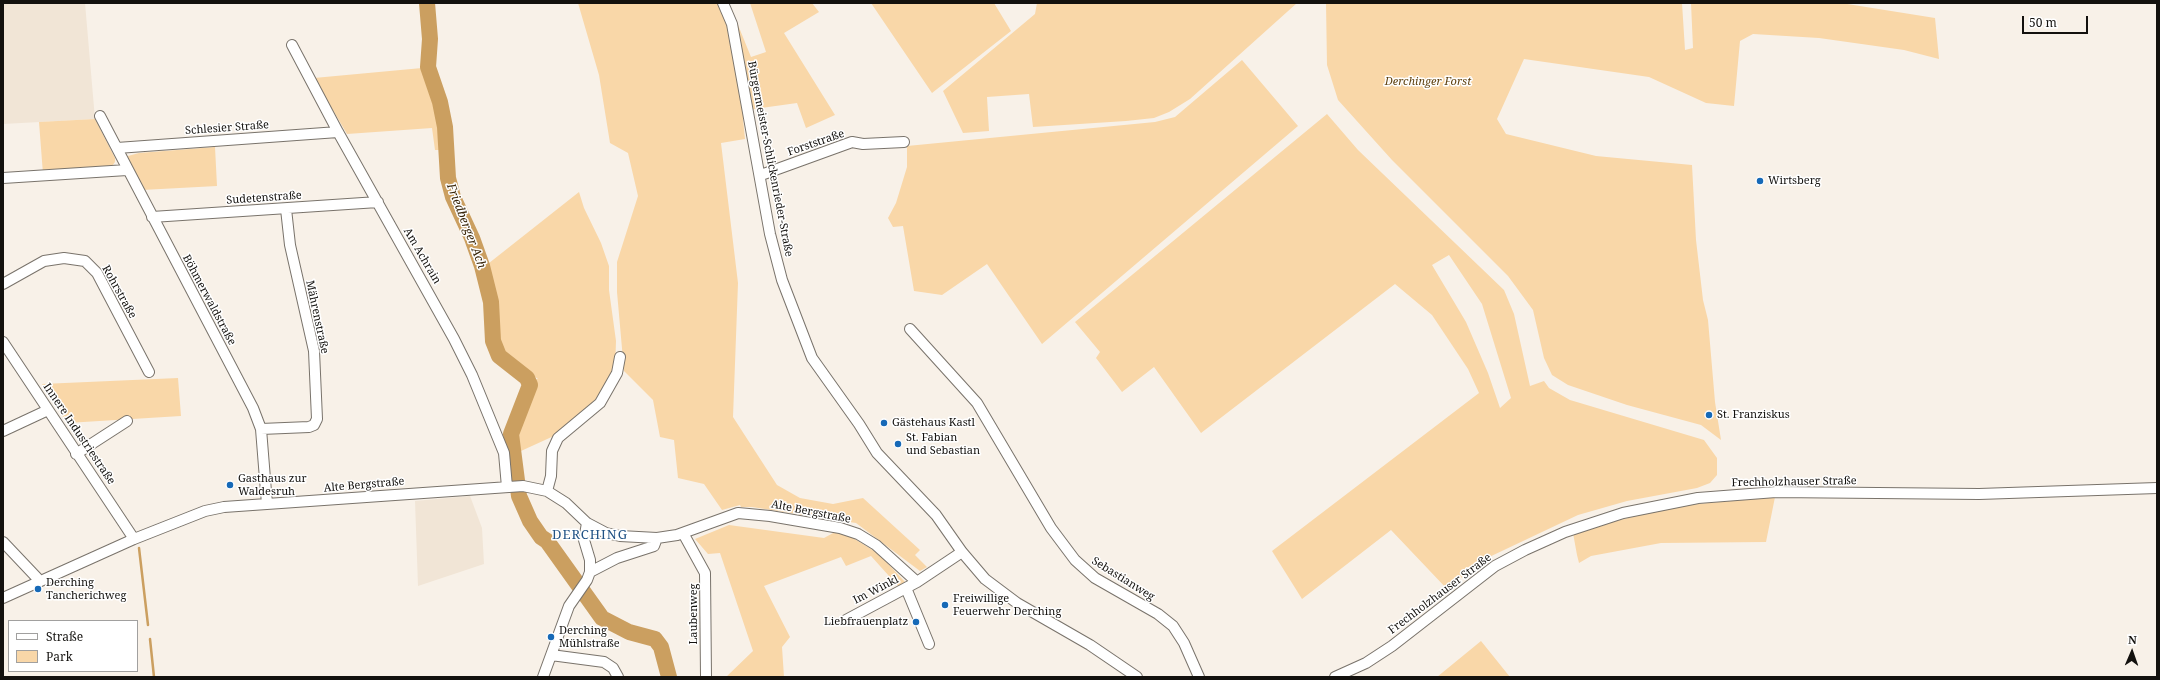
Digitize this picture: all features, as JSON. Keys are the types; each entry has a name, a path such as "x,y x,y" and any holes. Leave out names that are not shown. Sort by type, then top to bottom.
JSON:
{"street":[{"name":"Bürgermeister-Schlickenrieder-Straße","path":"723,3 732,24 761,175 770,234 782,280 812,358 860,424 877,453 936,515 962,552 985,579 1002,594 1090,645 1137,677"},
{"name":"Am Achrain","path":"292,45 338,132 446,323 472,375 504,453 510,487"},
{"name":"Böhmerwaldstraße","path":"100,116 253,408 261,429 267,504"},
{"name":"Schlesier Straße","path":"117,148 338,132"},
{"name":"Forststraße","path":"761,175 852,142 863,144 904,142"},
{"path":"3,178 127,170"},
{"name":"Sudetenstraße","path":"152,217 378,202"},
{"name":"Mährenstraße","path":"261,429 309,427 314,425 316,419 314,351 292,257 286,208"},
{"name":"Rohrstraße","path":"3,284 44,262 64,258 85,261 97,273 149,372"},
{"name":"Sebastianweg","path":"910,329 977,403 1051,528 1075,560 1095,578 1158,614 1173,626 1187,649 1199,677"},
{"name":"Innere Industriestraße","path":"3,342 76,454 134,539"},
{"path":"547,491 551,476 552,451 558,438 600,403 617,373 620,357"},
{"path":"3,432 48,410"},
{"path":"76,454 127,421"},
{"name":"Alte Bergstraße","path":"3,598 134,539 206,511 224,507 523,486 547,491 566,503 587,523 606,533 639,538 658,538 683,533 717,519 738,513 764,515 840,528 858,534 876,545 917,582"},
{"name":"Frechholzhauser Straße","path":"1335,677 1366,663 1386,650 1495,566 1525,550 1565,532 1623,513 1698,498 1776,492 1971,494 2157,488"},
{"path":"543,677 569,606 585,584 590,572 590,560 584,540 587,523"},
{"name":"Laubenweg","path":"683,533 699,559 705,573 706,677"},
{"name":"Alte Bergstraße","path":"590,572 617,558 654,546 658,538"},
{"path":"3,542 40,581"},
{"path":"917,582 962,552"},
{"name":"Im Winkl","path":"846,620 917,582"},
{"path":"906,588 930,644"},
{"path":"551,655 604,662 613,668 618,677"}],"shaded area":[{"path":"3,3 85,3 95,119 3,124"},
{"path":"470,496 482,528 484,564 418,586 415,501"}],"green space":[{"path":"578,3 721,3 732,10 751,57 766,52 750,3 812,3 819,12 784,33 835,115 806,128 797,103 754,109 743,119 745,139 721,143 738,283 733,417 777,485 800,498 833,504 863,498 920,550 915,555 927,567 920,571 856,523 752,507 741,507 740,505 722,510 704,484 678,478 674,440 660,437 653,400 624,371 617,292 617,262 638,196 628,153 610,143 599,75"},
{"path":"871,3 994,3 1011,31 932,93"},
{"path":"1037,3 1297,3 1190,99 1169,112 1154,118 1033,127 1029,94 987,97 989,131 963,133 943,91 1035,14"},
{"name":"Derchinger Forst","path":"1326,3 1682,3 1685,50 1693,48 1691,3 1841,3 1935,18 1939,59 1904,50 1819,38 1753,34 1740,41 1734,106 1706,103 1649,77 1524,59 1497,119 1506,134 1596,156 1692,165 1696,240 1703,300 1708,320 1715,402 1721,440 1701,425 1627,405 1568,385 1552,375 1544,358 1533,310 1508,276 1392,160 1338,100 1327,65"},
{"path":"1242,60 1298,126 1042,344 987,264 942,295 914,291 903,226 893,227 888,218 896,203 907,167 907,146 1155,122 1175,117"},
{"path":"422,68 434,101 441,150 435,150 432,128 347,134 314,78"},
{"path":"1327,114 1358,150 1504,290 1514,314 1530,386 1544,381 1549,388 1570,400 1704,440 1717,458 1717,475 1710,483 1697,488 1627,501 1578,515 1485,559 1447,589 1391,530 1302,599 1272,551 1479,393 1468,369 1432,315 1395,284 1201,433 1154,367 1122,392 1096,358 1100,352 1075,322","holes":["1449,255 1482,304 1511,398 1500,408 1488,373 1466,322 1432,265"]},
{"path":"95,119 115,158 115,162 112,166 43,174 39,122"},
{"path":"215,147 217,186 142,190 127,161 128,156 139,153"},
{"path":"579,192 584,208 601,243 609,266 609,290 616,341 615,371 596,400 556,435 510,456 508,433 524,390 522,381 538,379 501,353 494,337 493,305 484,267"},
{"path":"178,378 181,416 67,423 42,384"},
{"path":"1775,497 1766,542 1661,543 1591,556 1579,563 1573,533 1655,511 1697,504"},
{"path":"729,525 824,538 835,532 853,538 879,554 905,582 898,586 871,556 846,566 841,557 764,586 790,637 782,647 784,677 726,677 753,651 720,553 708,554 695,539"},
{"path":"1481,641 1510,677 1437,677"}],"waterway":[{"name":"Friedberger Ach","path":"427,3 430,39 428,67 440,102 445,127 448,178 453,197 472,238 482,266 491,302 493,341 499,356 527,378 530,385 511,434 519,496 530,521 541,537 547,541 602,618 629,632 655,639 661,647 669,677"},
{"path":"139,548 148,625"},
{"path":"150,639 154,677"}],"place":[{"name":"Wirtsberg","path":"1760,181"},
{"name":"St. Franziskus","path":"1709,415"},
{"name":"Gästehaus Kastl","path":"884,423"},
{"name":"St. Fabian und Sebastian","path":"898,444"},
{"name":"Gasthaus zur Waldesruh","path":"230,485"},
{"name":"Derching Tancherichweg","path":"38,589"},
{"name":"Freiwillige Feuerwehr Derching","path":"945,605"},
{"name":"Liebfrauenplatz","path":"916,622"},
{"name":"Derching Mühlstraße","path":"551,637"}],"district":[{"name":"DERCHING","path":"590,535"}]}
